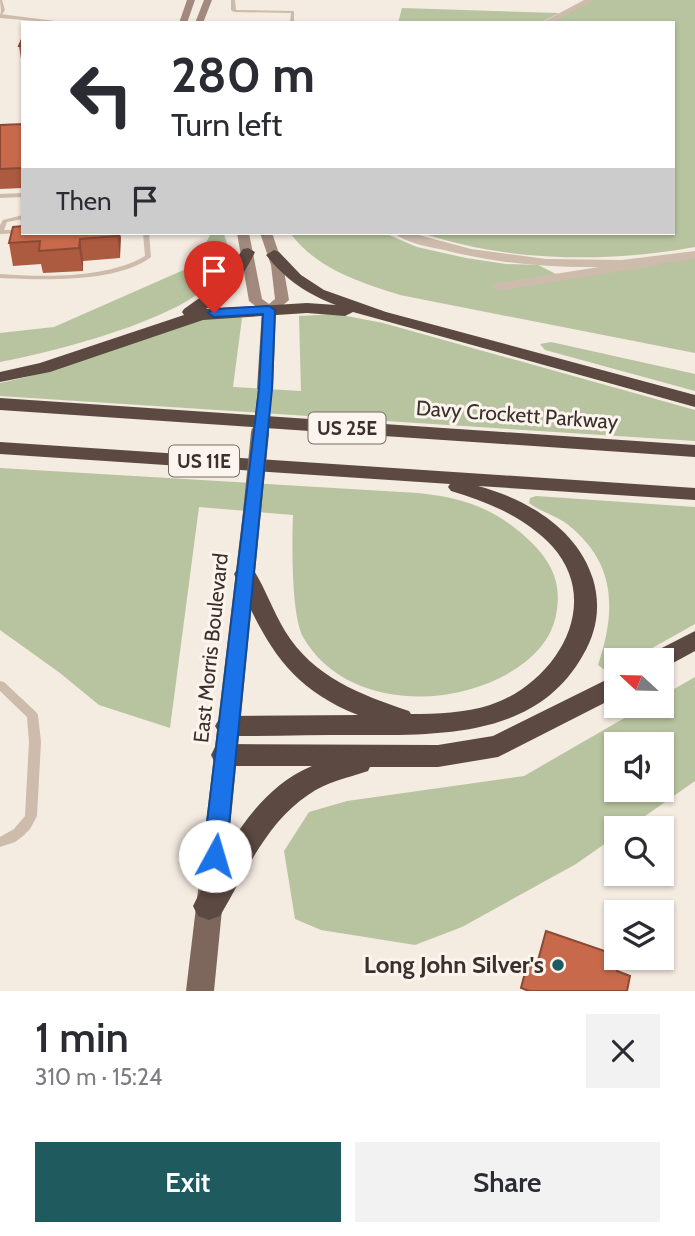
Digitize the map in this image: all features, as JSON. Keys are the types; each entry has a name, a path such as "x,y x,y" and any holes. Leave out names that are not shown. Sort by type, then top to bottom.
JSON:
{"highway":[{"path":"168,324 217,295 232,282 248,252"},
{"path":"274,255 295,278 318,293 380,316 695,401"},
{"path":"0,377 44,368 168,324 228,311 340,310 380,316"},
{"name":"Davy Crockett Parkway","path":"0,404 695,451"},
{"name":"US 11E","path":"0,448 408,475"},
{"path":"408,475 695,494"},
{"path":"228,726 423,725 485,717 525,701 561,672 583,635 587,597 575,558 550,530 513,506 471,490 408,475"},
{"path":"245,574 280,642 315,680 355,705 423,725"},
{"path":"674,652 695,640"},
{"path":"225,755 438,756 498,746 604,691"},
{"path":"209,906 265,818 296,788 332,770 385,756"}],"main road":[{"path":"184,21 191,0"},
{"path":"200,21 208,0"},
{"path":"244,235 256,301 269,310"},
{"name":"East Morris Boulevard","path":"200,991 265,389 269,310 282,300 274,255 267,235"}],"street":[{"path":"549,21 590,0"},
{"path":"1,18 33,21"},
{"path":"406,235 441,246 514,259 569,263 655,262"},
{"path":"498,287 695,255"}],"lane":[{"path":"0,0 3,10 1,18"},
{"path":"233,0 235,11 293,12 292,21"},
{"path":"0,196 21,195"},
{"path":"21,217 5,221 0,232 21,232"},
{"path":"0,276 42,277 131,268 148,257 146,235"},
{"path":"0,685 32,715 35,742 32,816 16,835 0,842"}],"green space":[{"path":"590,0 695,0 695,247 627,256 557,257 488,250 429,235 675,235 675,21 549,21"},
{"path":"402,8 559,13 544,21 399,21"},
{"path":"210,235 224,235 228,254 220,275 198,294 131,326 92,339 0,362 0,333 54,327 195,265"},
{"path":"292,235 389,235 417,247 466,258 506,264 538,265 564,278 695,253 695,353 400,295 340,273 301,245"},
{"path":"336,314 383,323 695,410 695,441 0,396 0,383 63,367 180,325 226,316 242,318 233,387 301,391 299,316"},
{"path":"551,342 695,374 695,391 545,350 540,344"},
{"path":"0,468 418,493 466,502 493,514 519,531 544,558 556,581 558,599 555,618 549,635 532,657 491,682 463,691 433,696 402,696 373,690 345,679 322,661 303,637 294,596 293,515 199,507 170,728 99,705 0,630"},
{"path":"536,496 695,507 695,624 652,648 604,648 604,670 598,665 608,626 608,589 604,572 583,539 567,524 529,503 530,498"},
{"path":"695,677 695,781 674,796 674,732 604,732 604,802 665,802 645,816 604,816 604,844 576,864 462,927 415,945 321,930 295,919 284,851 309,812 347,801 524,776 624,718 674,718 674,689"}],"building":[{"path":"21,124 21,168 0,169 0,125"},
{"path":"21,226 21,235 117,236 80,239 79,248 39,251 40,241 9,243 13,227"},
{"path":"546,931 604,951 604,970 617,970 630,976 627,991 529,991 521,988 528,961 537,964"}],"place":[{"name":"Long John Silver's","path":"558,965"}],"route":[{"path":"214,313 269,310 270,325 215,856"}]}
